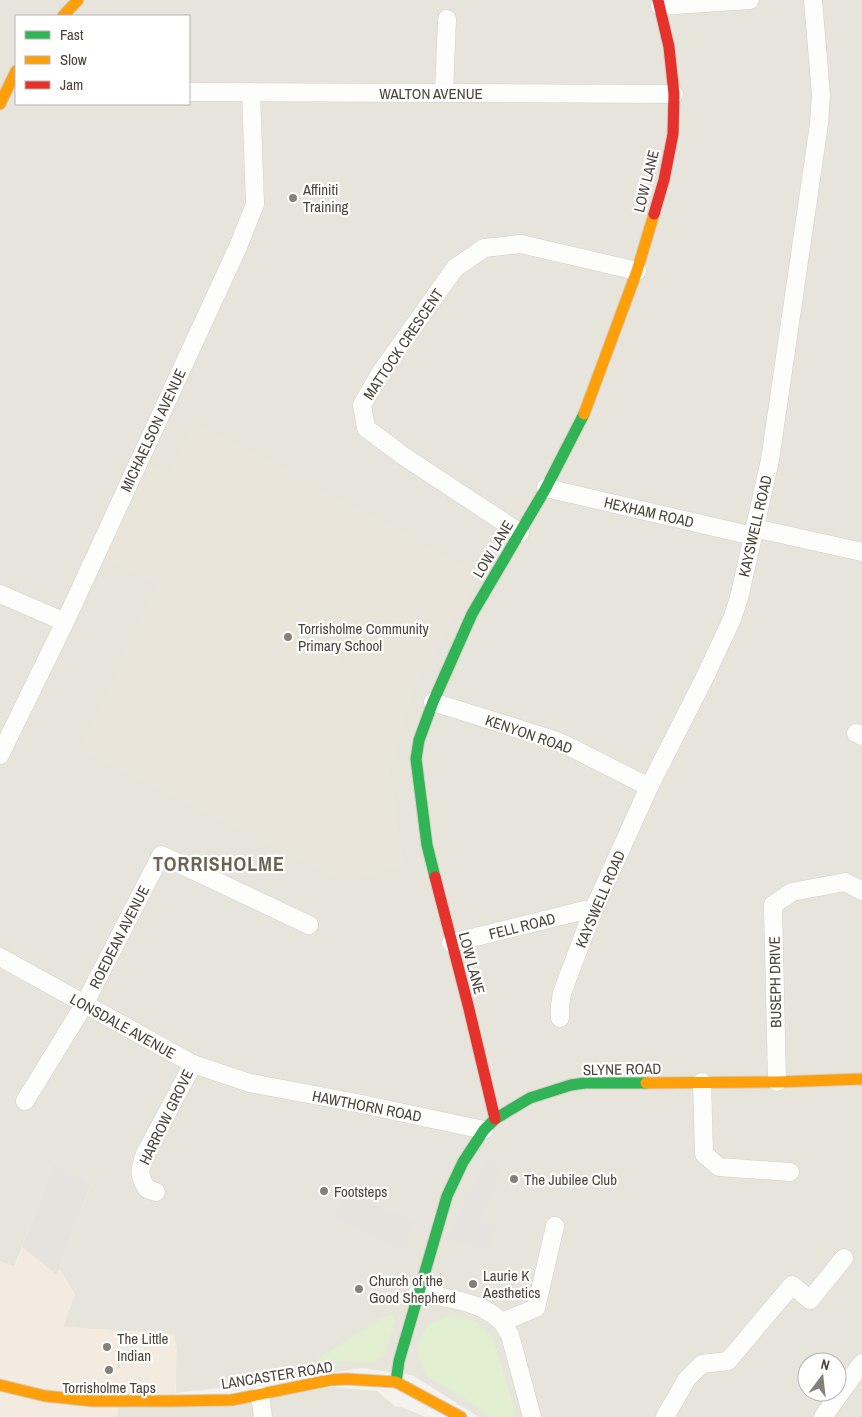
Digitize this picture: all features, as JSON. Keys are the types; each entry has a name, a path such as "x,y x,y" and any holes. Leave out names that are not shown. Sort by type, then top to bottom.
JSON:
{"street":[{"path":"64,15 78,0"},
{"path":"659,3 750,0"},
{"name":"KAYSWELL ROAD","path":"560,1018 562,993 592,913 649,787 704,680 732,619 739,598 770,460 819,124 821,95 813,0"},
{"name":"LOW LANE","path":"490,1124 484,1076 469,1008 427,845 416,759 419,740 433,702 472,614 546,488 582,418 636,271 664,180 673,134 674,94 669,47 659,3"},
{"path":"444,93 447,19"},
{"path":"0,104 15,76"},
{"name":"WALTON AVENUE","path":"190,92 674,94"},
{"name":"MICHAELSON AVENUE","path":"0,755 65,622 234,255 255,204 251,92"},
{"name":"MATTOCK CRESCENT","path":"520,534 402,455 366,428 362,405 381,372 455,268 484,248 521,244 636,271"},
{"name":"HEXHAM ROAD","path":"546,488 754,532 862,552"},
{"path":"0,594 65,622"},
{"name":"KENYON ROAD","path":"433,702 554,740 649,787"},
{"name":"ROEDEAN AVENUE","path":"84,1004 161,855 309,925"},
{"name":"BUSEPH DRIVE","path":"777,1082 773,905 792,892 845,882 862,891"},
{"name":"FELL ROAD","path":"451,943 585,910 592,913"},
{"name":"LONSDALE AVENUE","path":"0,957 193,1064 250,1083"},
{"path":"25,1101 84,1004"},
{"name":"HARROW GROVE","path":"156,1192 147,1189 141,1180 140,1169 145,1154 193,1064"},
{"name":"SLYNE ROAD","path":"396,1382 399,1361 447,1196 463,1162 490,1124 530,1098 571,1086 585,1084 862,1079"},
{"path":"702,1082 704,1154 719,1167 790,1172"},
{"name":"HAWTHORN ROAD","path":"250,1083 352,1102 490,1124"},
{"path":"502,1322 536,1308 555,1226"},
{"path":"665,1417 687,1380 702,1364 728,1361 792,1285 810,1300 844,1258"},
{"path":"418,1292 480,1306 502,1322 510,1336 532,1417"},
{"path":"823,1417 861,1365"},
{"name":"LANCASTER ROAD","path":"0,1385 44,1396 94,1401 232,1400 260,1396 330,1380 396,1382 461,1417"},
{"path":"260,1396 263,1417"}],"shaded area":[{"path":"0,0 862,0 862,1417 479,1417 412,1375 362,1368 265,1383 176,1393 174,1334 63,1327 75,1294 59,1269 91,1184 55,1162 14,1267 0,1261"},
{"name":"Torrisholme Community Primary School","path":"196,422 480,574 413,690 390,772 404,865 346,882 78,749 159,585 100,555 144,461 171,474"},
{"path":"489,1160 502,1164 483,1220 496,1225 488,1251 447,1240 465,1198"},
{"path":"55,1161 91,1184 59,1269 75,1294 63,1327 174,1334 177,1348 175,1402 118,1405 117,1417 0,1417 0,1261 15,1267"},
{"path":"55,1161 91,1184 57,1275 22,1247"},
{"path":"346,1184 378,1196 376,1203 379,1208 416,1220 404,1250 333,1218"},
{"path":"333,1387 377,1391 395,1406 426,1417 117,1417 118,1404"}],"green space":[{"path":"389,1315 393,1316 395,1321 383,1357 373,1362 344,1361 319,1363 316,1360 375,1322"},
{"path":"450,1316 469,1319 480,1325 493,1339 516,1415 515,1417 489,1417 465,1399 428,1377 420,1364 418,1344 430,1325"}],"traffic: fast":[{"path":"435,877 427,845 416,759 419,740 433,702 472,614 546,488 584,414"},
{"path":"396,1382 399,1361 447,1196 463,1162 484,1130 495,1119 530,1098 571,1085 585,1083 646,1083"}],"traffic: slow":[{"path":"64,15 78,0"},
{"path":"0,104 15,73"},
{"path":"584,414 637,271 654,214"},
{"path":"646,1083 862,1079"},
{"path":"0,1385 45,1396 93,1401 170,1401 232,1400 330,1380 396,1382 461,1417"}],"traffic: jam":[{"path":"654,214 664,180 673,134 674,94 669,47 658,0"},
{"path":"435,877 495,1119"}],"place":[{"name":"Affiniti Training","path":"293,198"},
{"name":"Torrisholme Community Primary School","path":"288,637"},
{"name":"The Jubilee Club","path":"514,1179"},
{"name":"Footsteps","path":"324,1191"},
{"name":"Laurie K Aesthetics","path":"473,1284"},
{"name":"Church of the Good Shepherd","path":"359,1289"},
{"name":"The Little Indian","path":"107,1347"},
{"name":"Torrisholme Taps","path":"109,1370"}],"district":[{"name":"TORRISHOLME","path":"219,863"}]}
